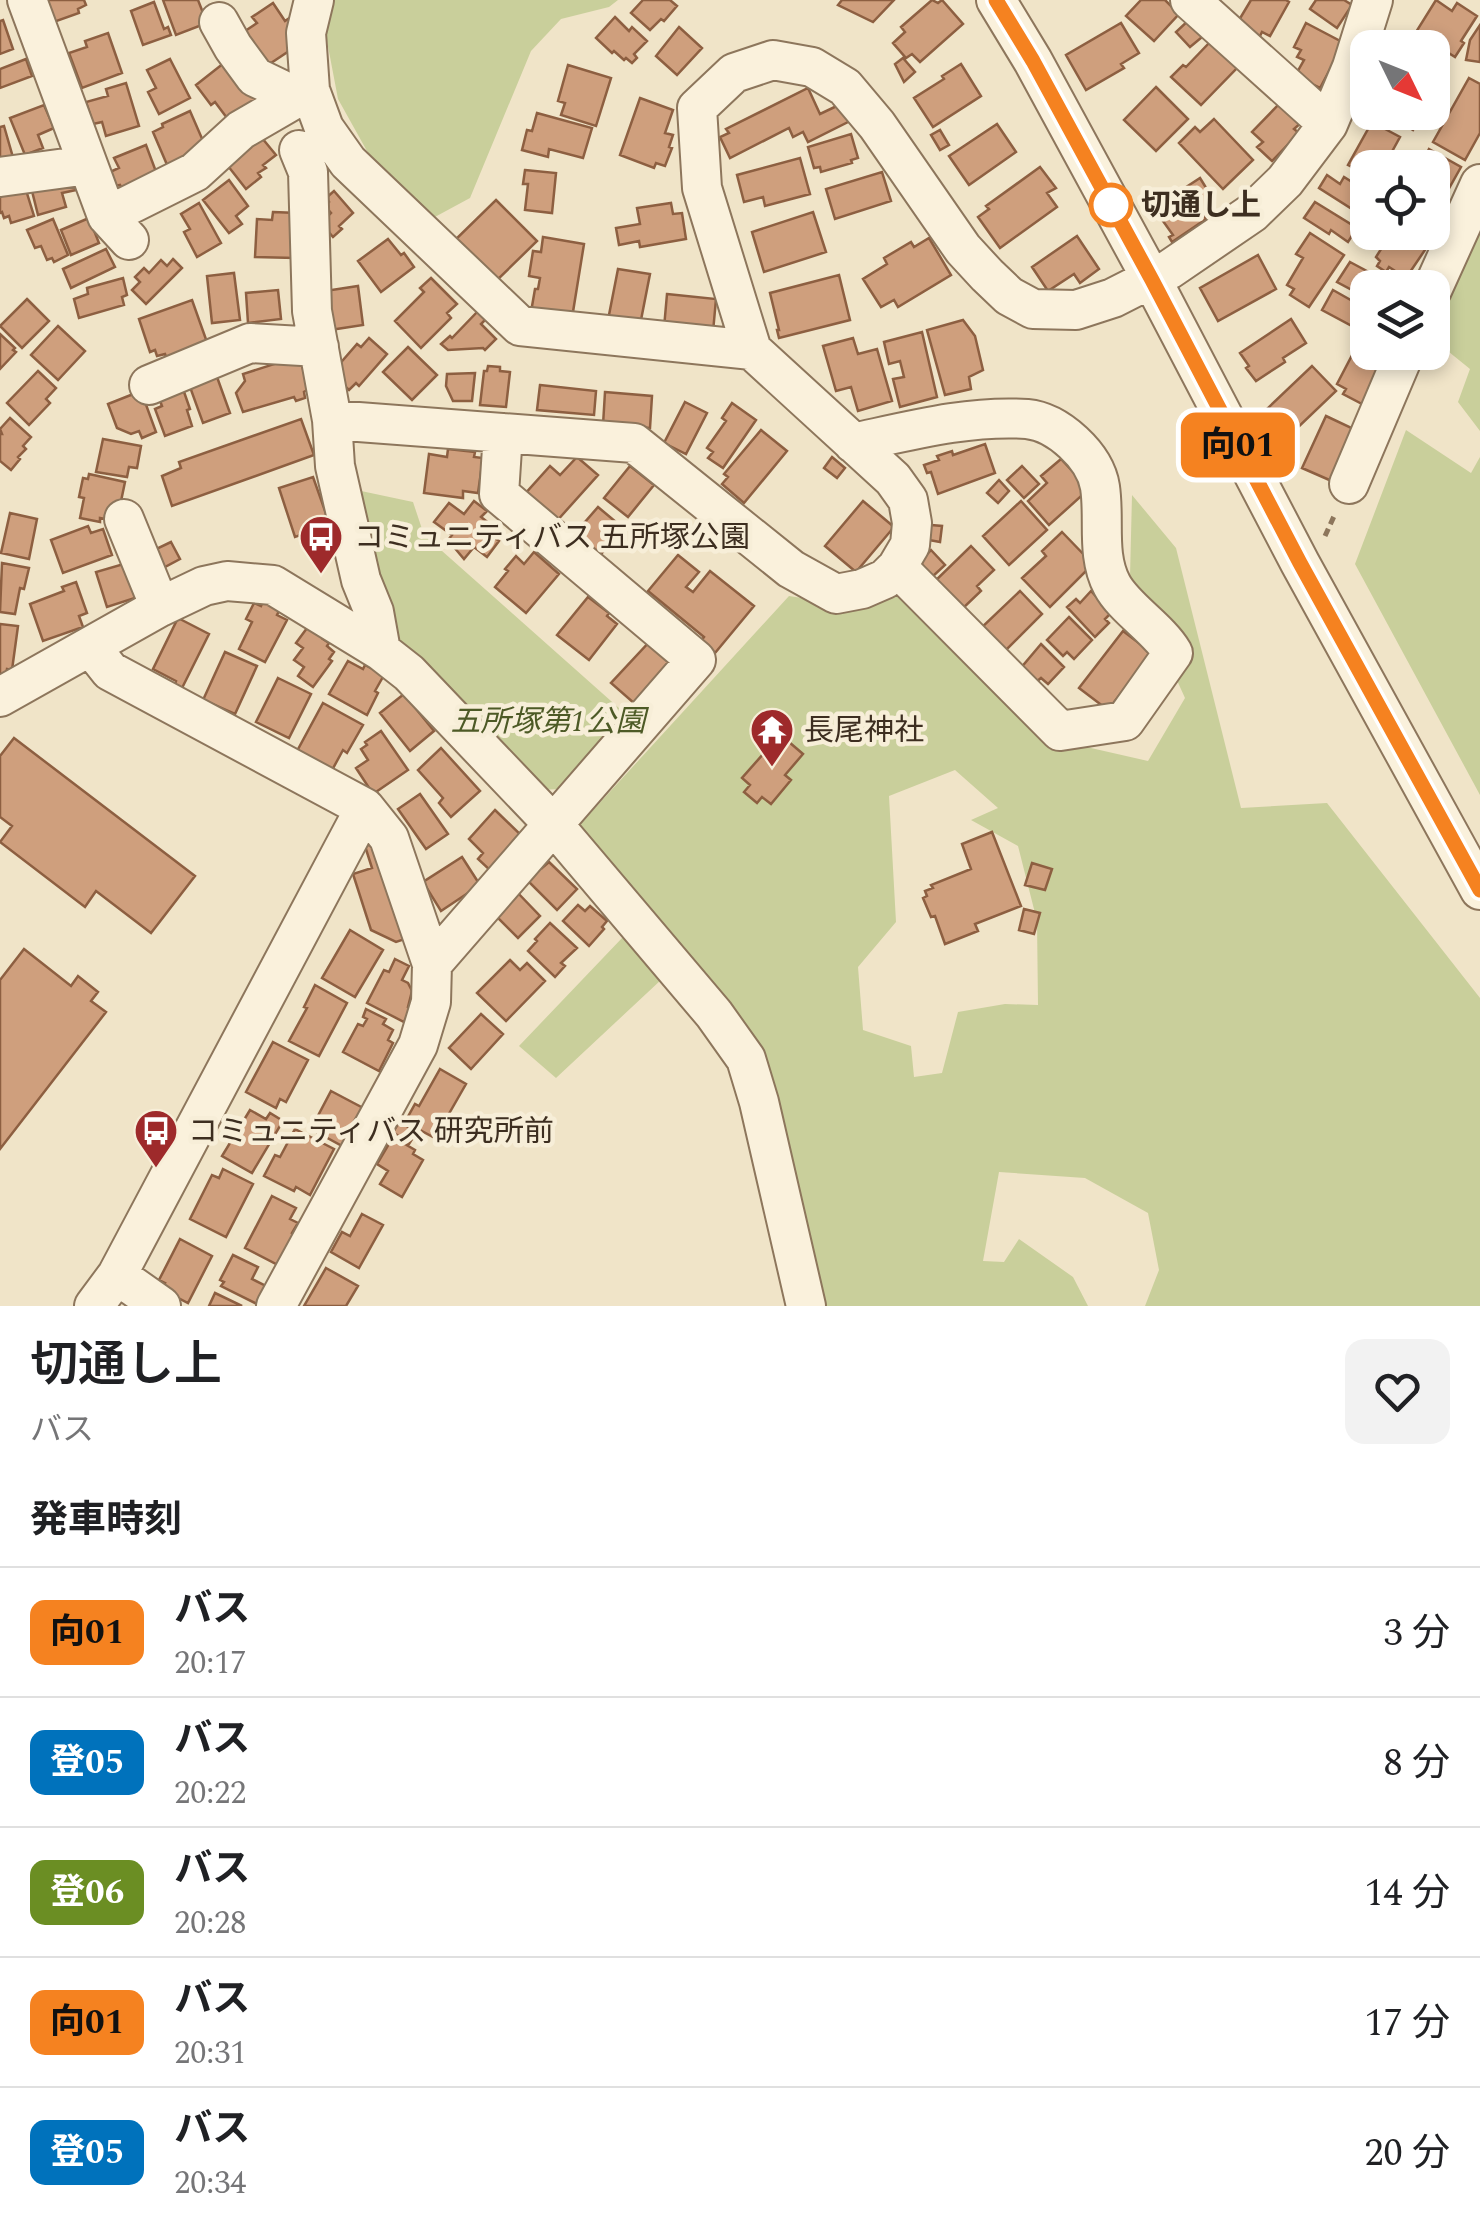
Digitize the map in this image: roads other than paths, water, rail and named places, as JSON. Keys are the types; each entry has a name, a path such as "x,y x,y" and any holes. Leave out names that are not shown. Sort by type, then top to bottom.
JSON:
{"street":[{"path":"0,3 8,0"},
{"path":"27,0 88,165 118,228 195,172 242,130 297,96"},
{"path":"297,96 314,0"},
{"path":"996,0 1033,61 1300,563 1480,890"},
{"path":"1190,0 1328,124"},
{"path":"332,420 634,442 791,569 836,594 862,590 897,567 910,546 908,500 894,479 752,350 702,188 697,108 734,73 773,60 812,68 845,87 877,125 963,249 1010,296 1033,309 1076,310 1152,280 1252,213 1285,181 1328,124 1373,0"},
{"path":"219,22 255,77 297,96 348,162 520,326 752,350"},
{"path":"298,150 308,172 312,311 332,420 335,466 381,651"},
{"path":"0,177 88,165"},
{"path":"1441,270 1480,184"},
{"path":"149,385 250,343 319,347"},
{"path":"1349,484 1396,370"},
{"path":"853,443 981,420 1031,419 1060,433 1084,451 1100,485 1104,561 1113,587 1173,653 1125,721 1060,732 897,567"},
{"path":"432,964 696,660 498,494 503,433"},
{"path":"124,519 160,607"},
{"path":"0,697 160,607 204,586 228,581 273,585 381,651 409,673 553,824 714,1014 746,1059 806,1306"},
{"path":"91,647 110,671 365,808 388,838 432,964 431,1002 418,1046 276,1306"},
{"path":"94,1306 117,1275 365,808"},
{"path":"117,1275 161,1306"}],"place":[{"name":"切通し上","path":"1111,205"},
{"name":"コミュニティバス 五所塚公園","path":"321,575"},
{"name":"長尾神社","path":"772,768"},
{"name":"コミュニティバス 研究所前","path":"156,1169"}],"park label":[{"name":"五所塚第1公園","path":"548,721"}]}
